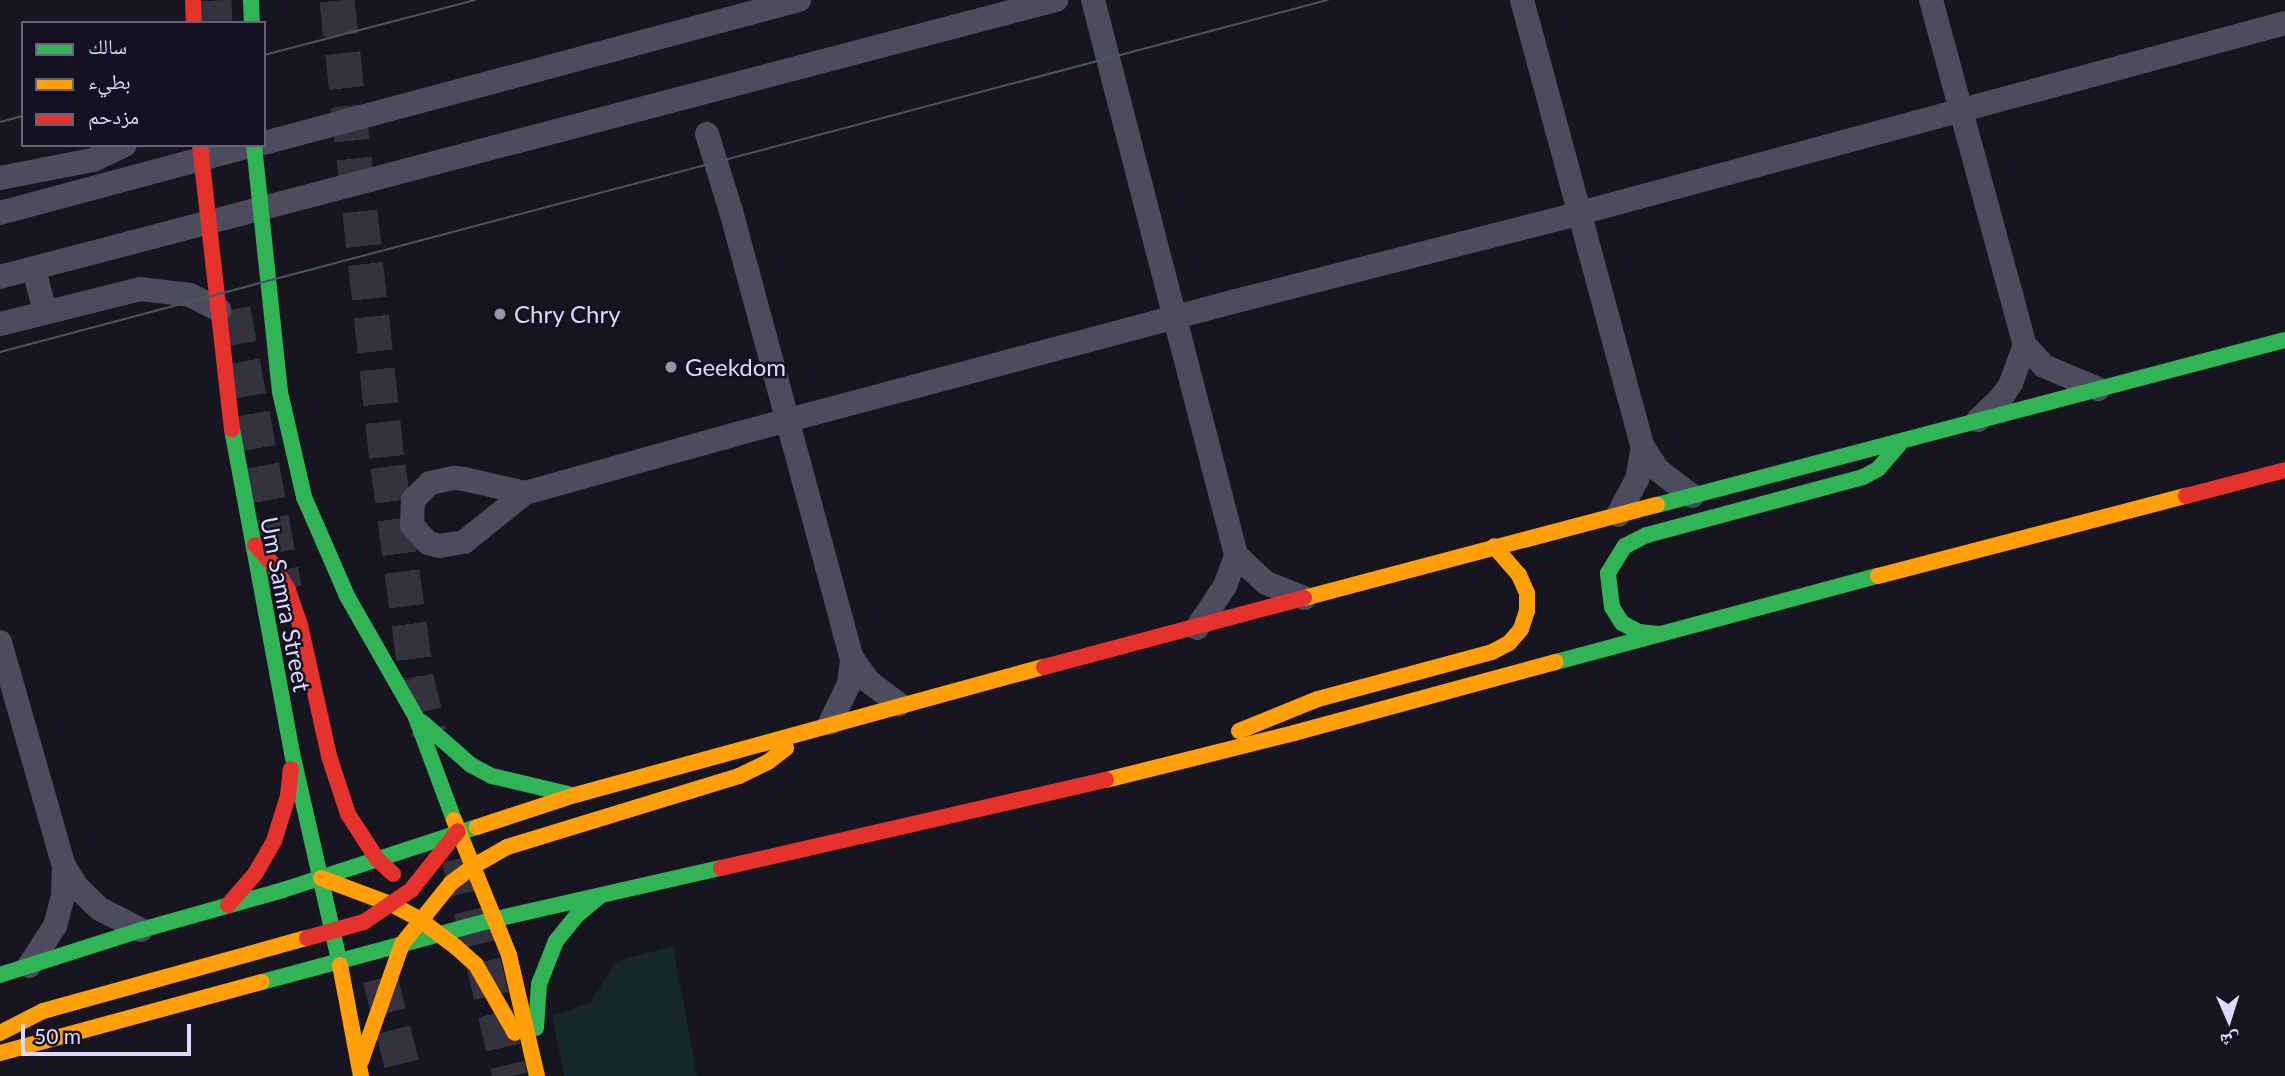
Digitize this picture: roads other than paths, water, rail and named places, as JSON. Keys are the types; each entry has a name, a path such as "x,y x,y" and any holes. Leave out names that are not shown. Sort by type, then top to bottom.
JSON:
{"street":[{"path":"193,0 194,21"},
{"path":"251,0 252,21"},
{"path":"266,141 799,0"},
{"path":"0,276 1056,0"},
{"path":"1093,0 1236,555 1266,583 1304,598"},
{"path":"1522,0 1643,447 1658,470 1692,496"},
{"path":"1931,0 1959,111 2025,345 2044,366 2098,389"},
{"path":"525,493 1173,317 1580,213 2285,23"},
{"path":"706,134 731,211 852,658 868,681 900,704"},
{"path":"0,178 93,160 121,147"},
{"path":"0,213 200,152 239,147"},
{"name":"Um Samra Street","path":"254,147 280,392 304,497 347,596 415,715 490,921 509,955 536,1071"},
{"name":"Um Samra Street","path":"200,152 235,459 292,753 333,932 360,1071"},
{"path":"34,268 45,312"},
{"path":"0,324 140,289 183,293 219,310"},
{"path":"0,975 141,930 321,878 458,831 575,795 900,704 2285,340"},
{"path":"1975,422 2002,397 2011,383 2025,345"},
{"path":"1658,634 1639,632 1622,623 1612,607 1608,573 1625,546 1647,535 1863,477 1891,457 1901,442"},
{"path":"1618,515 1637,480 1643,447"},
{"path":"0,1053 438,933 1013,803 1198,757 2285,470"},
{"path":"250,540 272,563 288,590 300,625 338,787 356,828 377,859 411,890 447,907 490,921"},
{"path":"1198,757 1226,738 1286,709 1492,652 1508,643 1521,629 1527,611 1527,593 1519,575 1493,546"},
{"path":"1196,628 1221,594 1236,555"},
{"path":"0,642 64,866 78,888 100,909 141,930"},
{"path":"360,1071 402,944 419,919 447,907 472,867 507,847 739,776 768,762 821,726 849,684 852,658"},
{"path":"415,715 440,742 471,765 492,776 538,789 575,795"},
{"path":"228,905 256,874 274,841 288,796 292,753"},
{"path":"0,1033 23,1018 43,1011 364,922 393,905 411,890 458,831"},
{"path":"29,966 55,926 63,895 64,866"},
{"path":"321,878 393,905 419,919 476,965 536,1071"},
{"path":"536,1071 536,1009 546,962 556,941 569,924 601,895"}],"tunnel":[{"path":"214,0 215,21"},
{"path":"337,0 388,466 416,677 429,732"},
{"path":"233,309 284,588"},
{"path":"459,858 510,1076"},
{"path":"380,978 405,1076"}],"tram line":[{"path":"266,54 475,0"},
{"path":"0,352 1328,0"},
{"path":"0,122 21,117"}],"place":[{"name":"Chry Chry","path":"500,314"},
{"name":"Geekdom","path":"671,367"}]}
